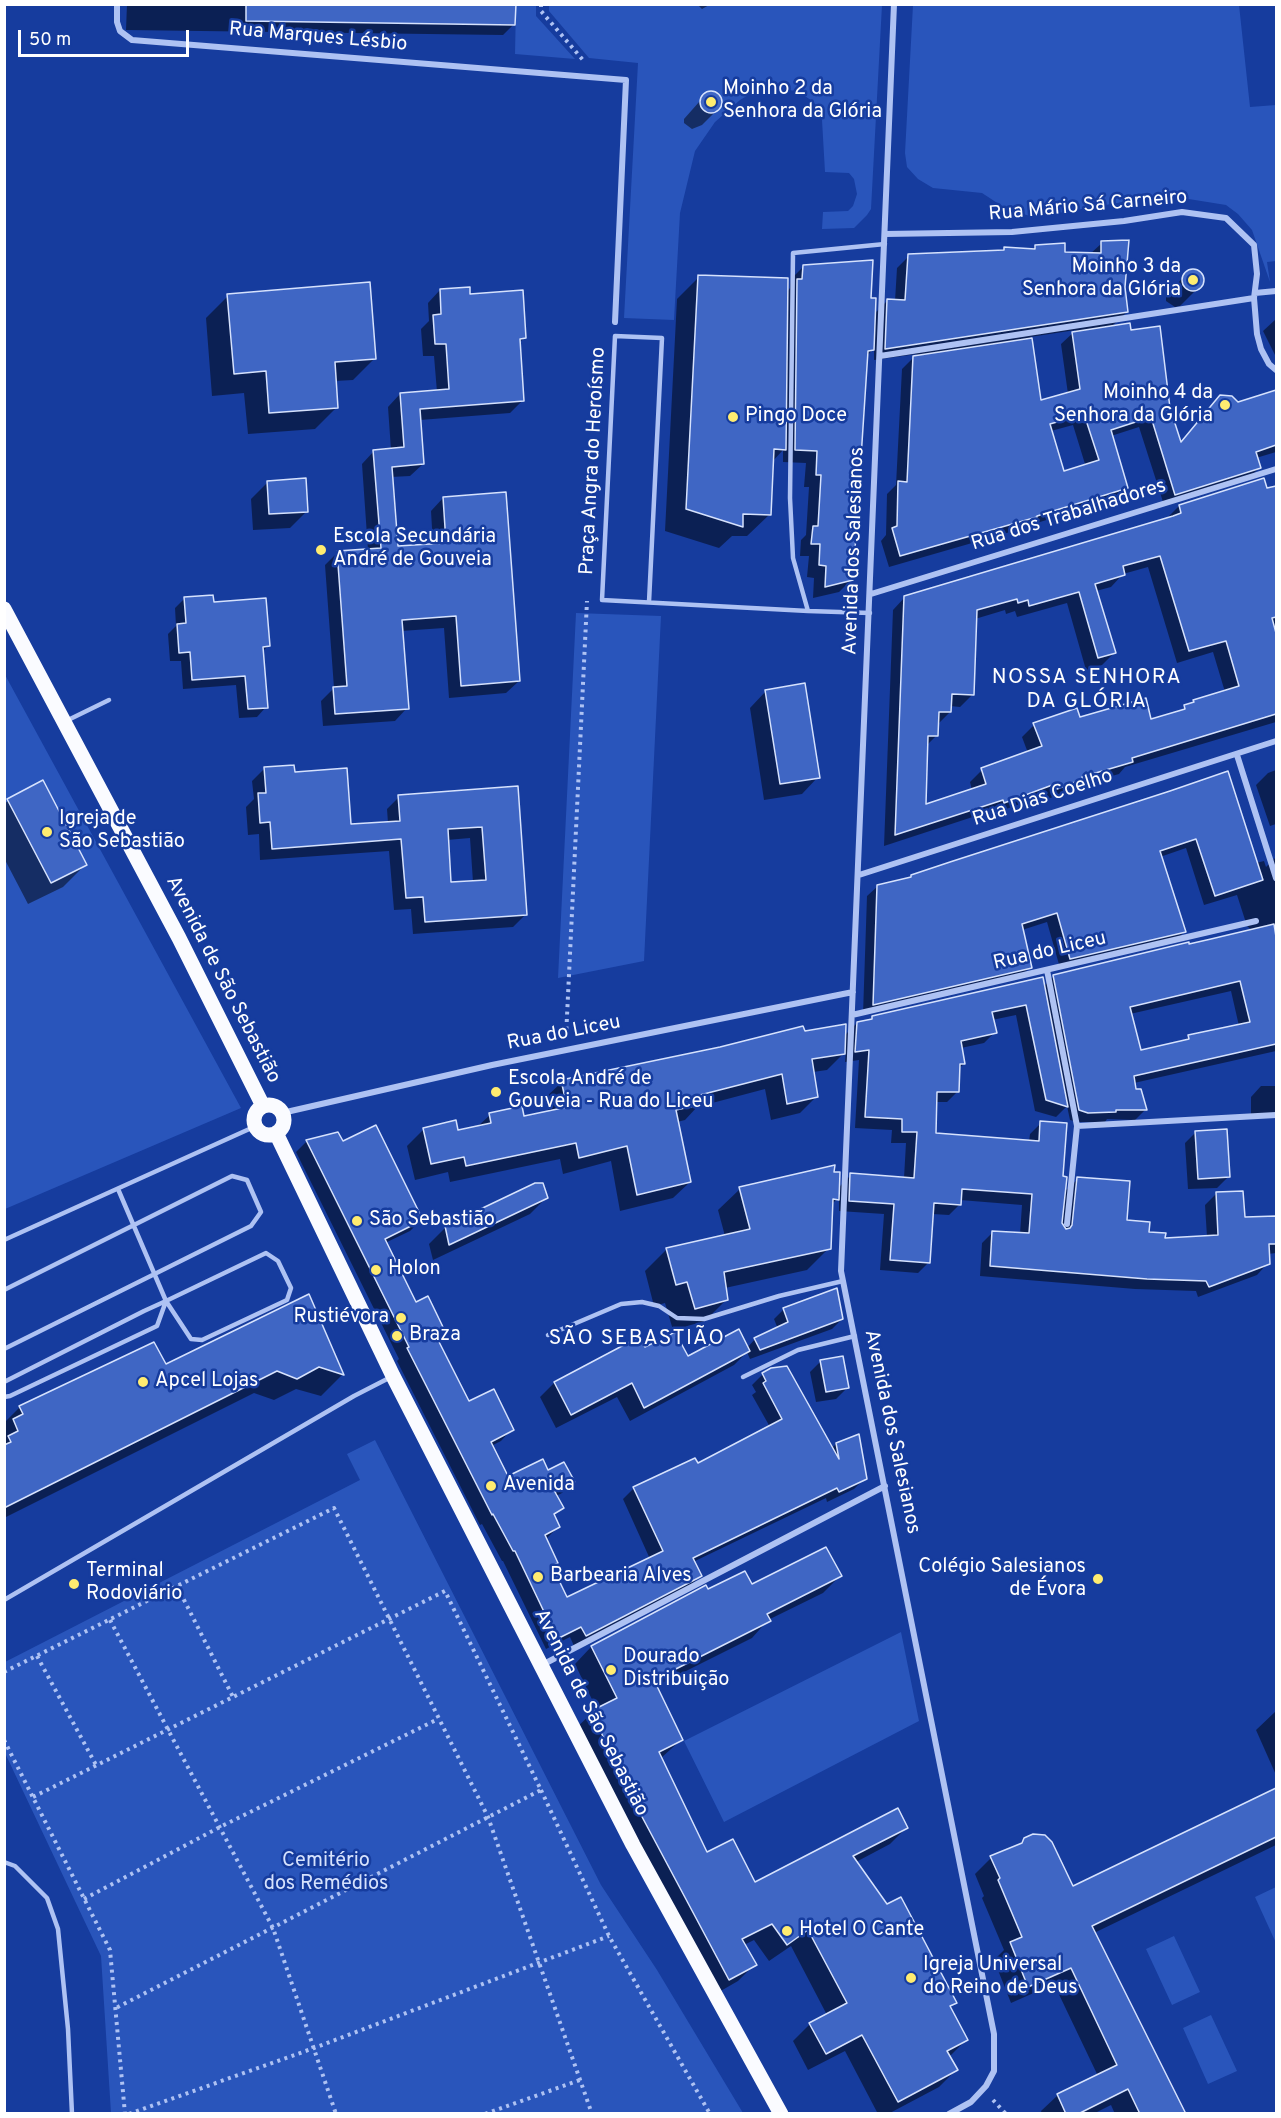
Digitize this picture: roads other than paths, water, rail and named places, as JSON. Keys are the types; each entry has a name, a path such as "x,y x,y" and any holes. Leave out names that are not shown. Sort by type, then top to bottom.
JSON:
{"main road":[{"name":"Avenida de São Sebastião","path":"6,614 179,938 263,1106"},
{"name":"Avenida de São Sebastião","path":"256,1126 255,1117 263,1106 276,1107 282,1113"},
{"path":"256,1126 262,1133 272,1135 276,1133 283,1127 282,1113"},
{"name":"Avenida de São Sebastião","path":"276,1133 393,1376 633,1845 781,2114"}],"street":[{"name":"Rua Marques Lésbio","path":"117,4 117,22 120,31 132,40 626,80 615,322"},
{"name":"Avenida dos Salesianos","path":"894,4 841,1271 994,2034 994,2071 971,2102 950,2114"},
{"name":"Rua Mário Sá Carneiro","path":"885,234 1012,232 1124,221 1182,212 1226,218 1254,245 1257,274 1255,296 1257,334 1261,349 1269,364 1276,370"},
{"path":"880,356 1276,291"},
{"name":"Rua dos Trabalhadores","path":"871,594 1276,469"},
{"name":"Rua Dias Coelho","path":"859,875 1276,741"},
{"path":"1237,755 1276,878"},
{"path":"1269,855 1276,852"},
{"name":"Rua do Liceu","path":"852,1015 1256,921"},
{"path":"1047,970 1077,1126 1067,1224"},
{"name":"Rua do Liceu","path":"282,1113 566,1050 854,992"},
{"path":"1077,1126 1276,1115"},
{"path":"541,1665 885,1486"}],"lane":[{"path":"808,611 793,558 790,498 793,253 885,244"},
{"name":"Praça Angra do Heroísmo","path":"615,336 662,338 649,602 602,600 615,336"},
{"path":"649,602 870,613"},
{"path":"64,722 109,700"},
{"path":"4,1240 256,1126"},
{"path":"4,1290 232,1176 247,1180 261,1212 251,1226 4,1350"},
{"path":"4,1383 166,1300 266,1253 278,1261 291,1288 287,1300 202,1340 191,1339 166,1300 118,1189"},
{"path":"548,1335 621,1304 642,1302 659,1306 677,1318 704,1319 779,1296 843,1281"},
{"path":"4,1397 157,1326 166,1300"},
{"path":"743,1377 798,1350 855,1336"},
{"path":"4,1600 354,1396 393,1376"},
{"path":"4,1862 15,1866 47,1898 58,1929 68,2030 72,2114"}],"place":[{"name":"Moinho 2 da Senhora da Glória","path":"711,102"},
{"name":"Moinho 3 da Senhora da Glória","path":"1193,280"},
{"name":"Moinho 4 da Senhora da Glória","path":"1225,405"},
{"name":"Pingo Doce","path":"733,417"},
{"name":"Escola Secundária André de Gouveia","path":"321,550"},
{"name":"Igreja de São Sebastião","path":"47,832"},
{"name":"Escola André de Gouveia - Rua do Liceu","path":"496,1092"},
{"name":"São Sebastião","path":"357,1221"},
{"name":"Holon","path":"376,1270"},
{"name":"Rustiévora","path":"401,1318"},
{"name":"Braza","path":"397,1336"},
{"name":"Apcel Lojas","path":"143,1382"},
{"name":"Avenida","path":"491,1486"},
{"name":"Barbearia Alves","path":"538,1577"},
{"name":"Colégio Salesianos de Évora","path":"1098,1579"},
{"name":"Terminal Rodoviário","path":"74,1584"},
{"name":"Dourado Distribuição","path":"611,1670"},
{"name":"Hotel O Cante","path":"787,1931"},
{"name":"Igreja Universal do Reino de Deus","path":"911,1978"}],"district":[{"name":"NOSSA SENHORA DA GLÓRIA","path":"1087,691"},
{"name":"SÃO SEBASTIÃO","path":"637,1340"}],"park label":[{"name":"Cemitério dos Remédios","path":"326,1874"}]}
